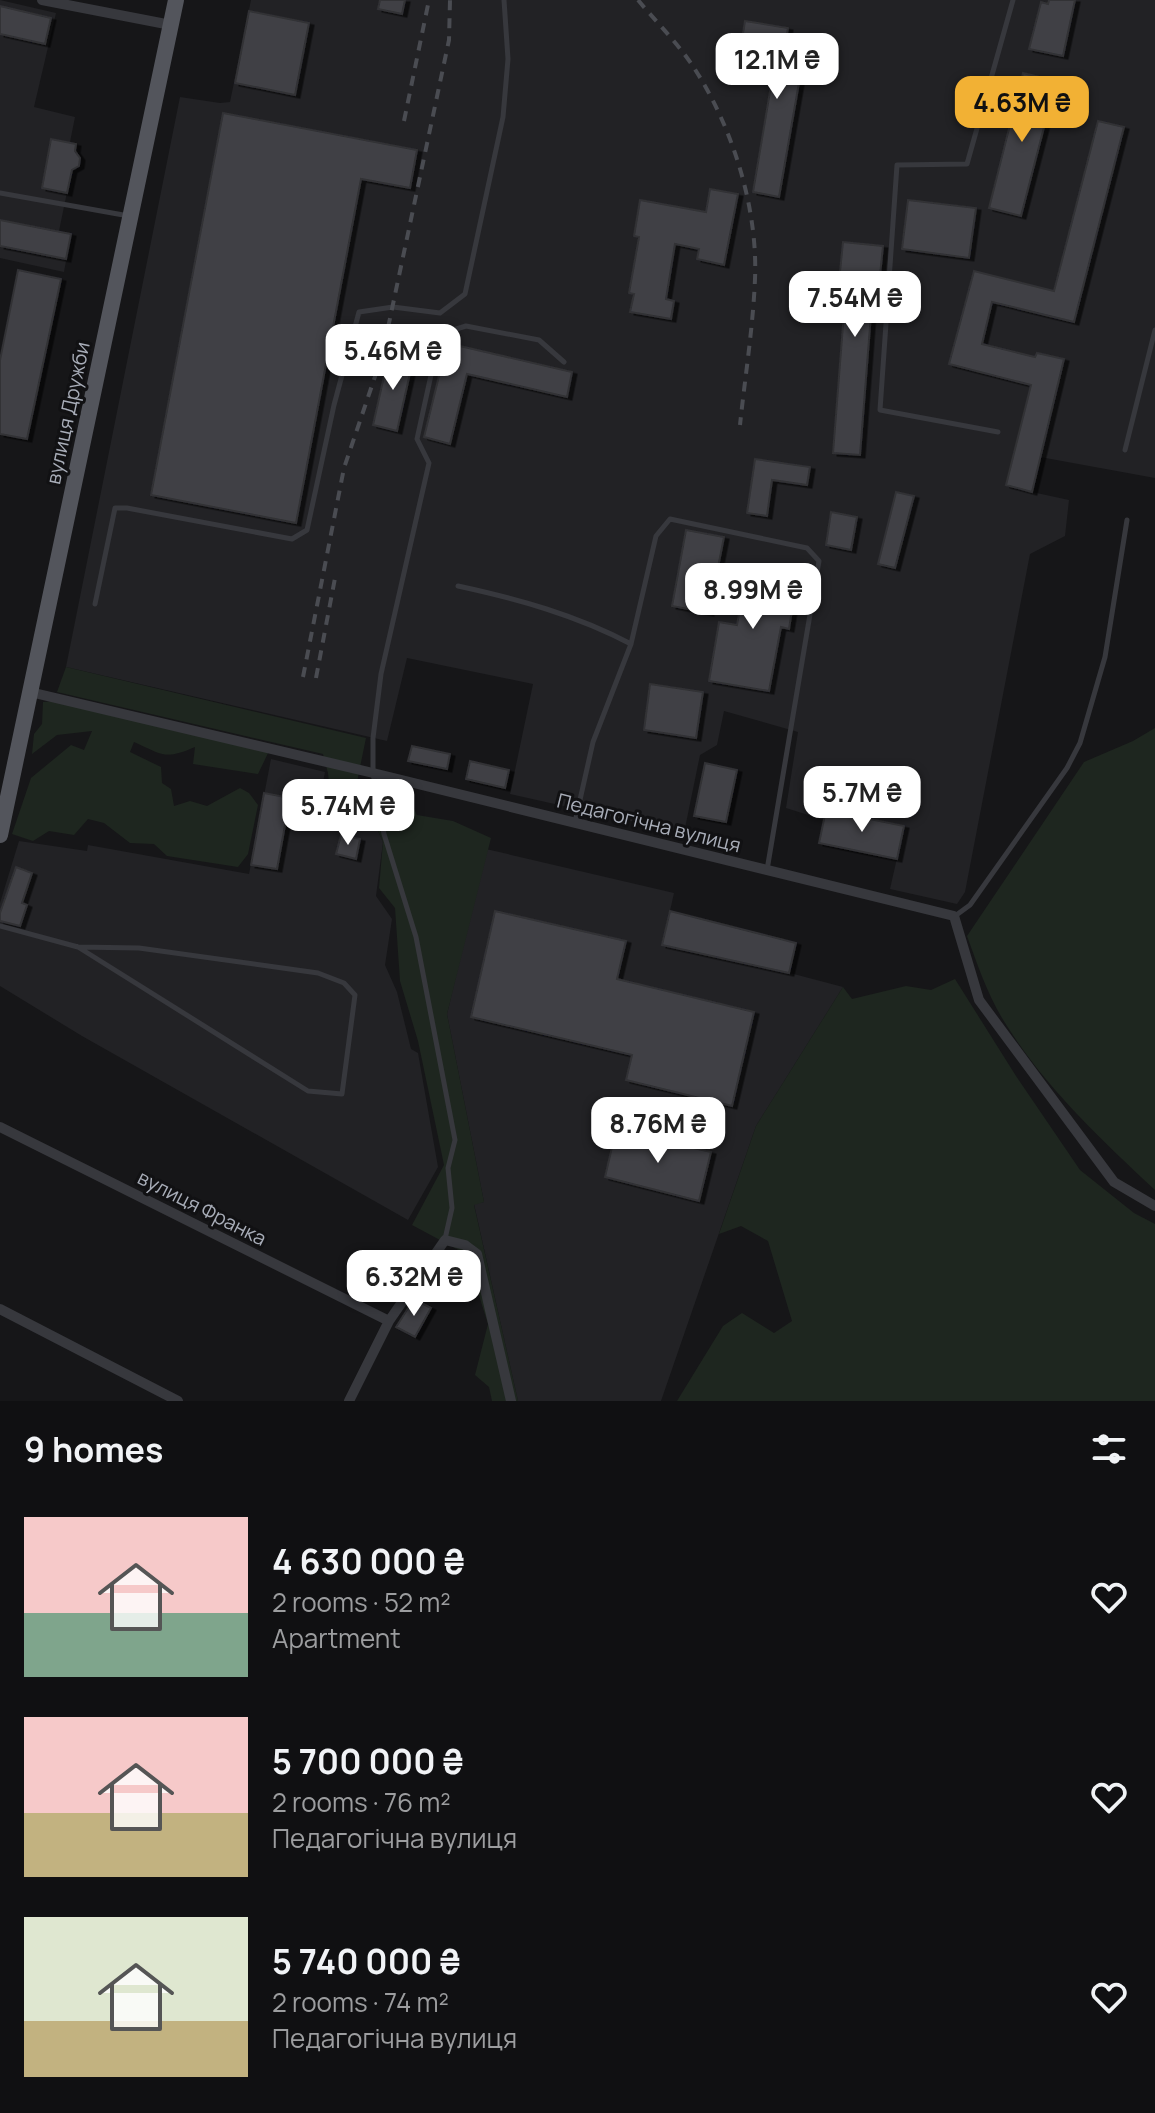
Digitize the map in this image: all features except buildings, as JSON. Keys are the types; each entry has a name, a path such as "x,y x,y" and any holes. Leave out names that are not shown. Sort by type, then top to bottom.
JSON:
{"main road":[{"name":"вулиця Дружби","path":"0,835 176,0"}],"street":[{"path":"42,0 171,25"},
{"name":"Педагогічна вулиця","path":"30,692 954,916"},
{"path":"954,916 979,1000 1114,1182 1155,1206"},
{"name":"вулиця Франка","path":"0,1127 389,1321"},
{"path":"349,1401 389,1321 445,1240 465,1245 477,1254 511,1401"},
{"path":"0,1309 178,1401"}],"lane":[{"path":"95,604 115,508 292,539 307,530 334,405 359,312 393,307 440,313 465,294 503,117 508,59 504,0"},
{"path":"998,432 880,410 897,165 967,164 1013,0"},
{"path":"0,193 130,217"},
{"path":"445,1240 452,1208 448,1168 455,1140 416,937 384,834 373,773 373,738 381,674 429,463 417,439 440,334 466,326 539,340 564,362"},
{"path":"1125,450 1155,330"},
{"path":"575,823 593,742 631,644 656,536 670,519 807,548 819,561 767,870"},
{"path":"954,916 970,905 1067,768 1080,743 1105,657 1127,520"},
{"path":"458,586 519,599 601,628 631,644"},
{"path":"0,926 78,947 139,948 318,973 344,983 355,995 342,1094 308,1091 78,947"}],"shaded area":[{"path":"0,0 56,13 34,107 75,117 70,142 77,144 75,154 80,158 79,166 72,168 59,231 71,234 64,272 0,258"},
{"path":"251,0 1155,0 1155,478 1040,457 1032,492 1069,500 1065,536 1030,554 965,892 957,904 890,889 897,858 819,843 824,820 786,808 798,732 724,711 717,745 700,755 684,833 510,794 533,684 407,658 387,741 66,667 180,97 230,102"},
{"path":"66,667 366,738 357,782 406,792 417,815 453,821 491,838 447,1014 484,1202 474,1205 518,1401 492,1401 489,1387 475,1375 488,1324 466,1254 412,1225 444,1165 418,1041 400,981 395,908 379,888 383,842 370,813 352,807 332,814 323,754 57,692"},
{"path":"55,701 269,751 258,774 193,764 195,747 170,755 134,742 130,752 161,767 162,783 171,789 174,806 190,801 207,806 240,788 249,793 258,805 248,854 238,867 167,856 154,844 130,843 104,823 88,819 74,835 49,831 33,841 12,834 31,778 71,745 84,750 92,731 57,735 32,754 34,734 42,724 43,702"},
{"path":"1155,728 1155,1190 1039,1071 995,1005 967,936 1084,762"},
{"path":"271,759 325,772 323,782 331,828 336,816 352,807 370,813 383,842 376,896 392,919 385,965 397,992 411,1049 418,1053 438,1167 408,1220 82,1036 0,986 0,903 19,841 87,851 88,845 249,874"},
{"path":"486,849 674,893 670,911 796,943 790,973 843,987 756,1126 661,1401 518,1401 474,1204 484,1202 447,1014"},
{"path":"955,979 1080,1170 1134,1213 1155,1224 1155,1401 677,1401 723,1326 742,1313 774,1333 792,1321 768,1241 741,1226 719,1234 756,1126 843,987 852,999 906,986 931,990"}],"railway":[{"path":"404,121 429,0"},
{"path":"303,677 344,468 382,356 449,40 450,0"},
{"path":"638,0 683,52 709,94 732,144 747,198 755,252 755,279 740,425"},
{"path":"316,678 335,578"}]}
